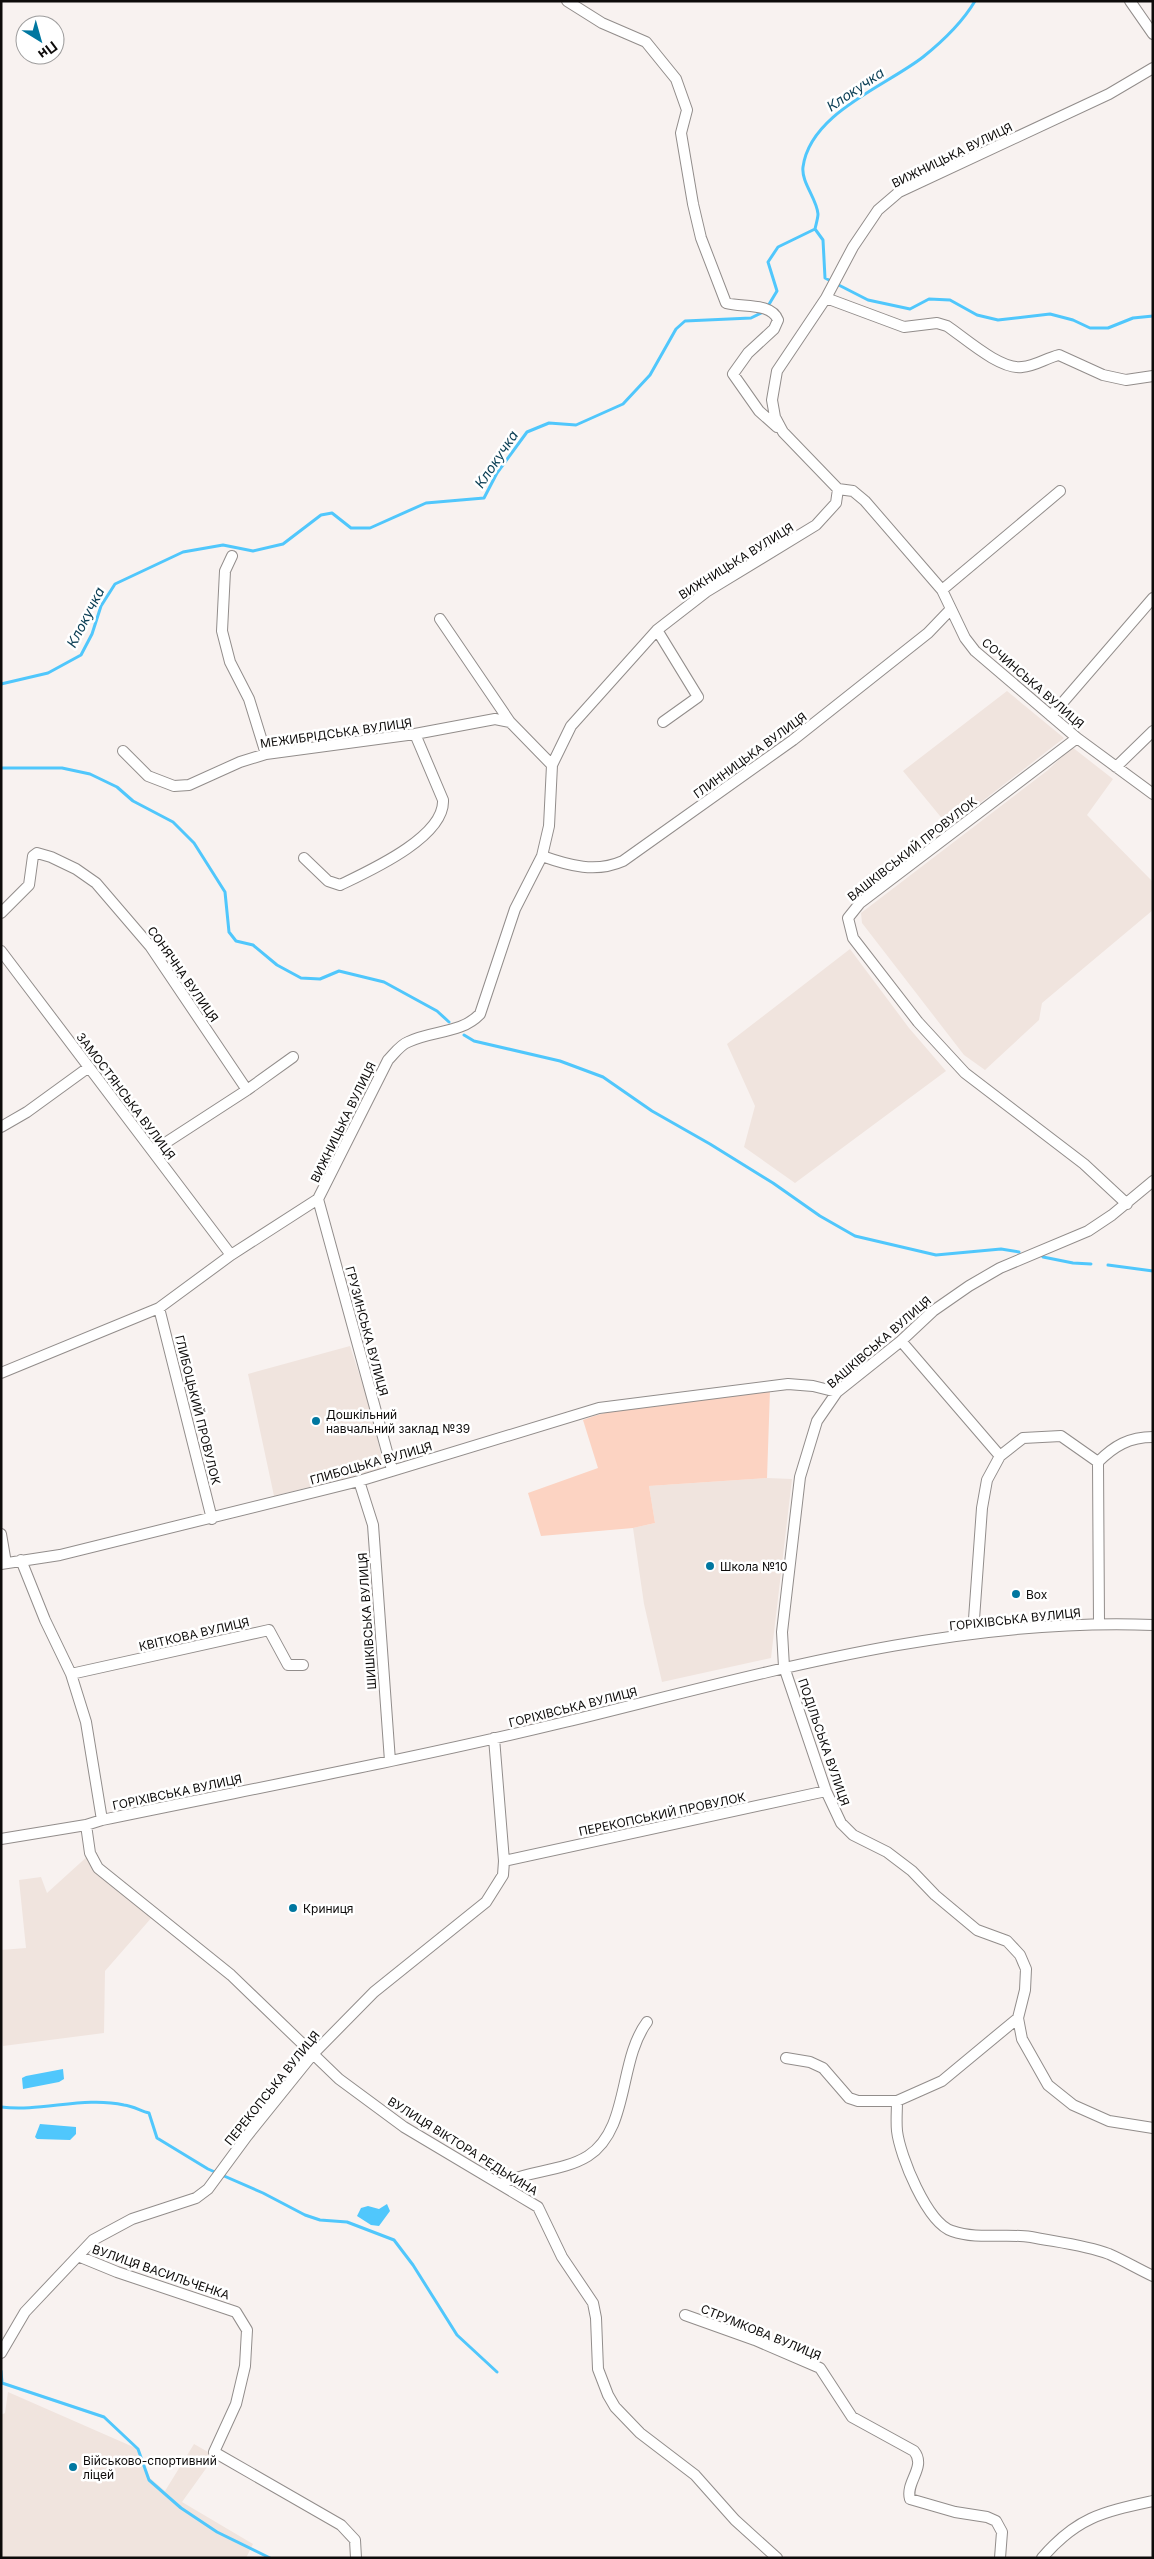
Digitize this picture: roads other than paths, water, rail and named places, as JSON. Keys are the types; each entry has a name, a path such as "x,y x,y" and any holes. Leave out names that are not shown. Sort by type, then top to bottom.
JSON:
{"street":[{"path":"567,1 602,23 646,42 676,79 687,110 681,133 693,204 701,238 720,292 726,303 749,308 761,307 773,312 778,320 774,329 748,353 733,374 759,412 783,432"},
{"path":"1130,1 1153,34"},
{"name":"ВИЖНИЦЬКА ВУЛИЦЯ","path":"1,1373 134,1320 158,1308 231,1255 318,1199 388,1060 406,1042 423,1036 460,1028 472,1022 480,1014 515,909 542,856 549,826 552,765 572,726 657,630 706,592 816,525 836,503 838,489 783,432 775,417 772,400 777,371 828,295 878,210 899,192 1109,94 1153,68"},
{"path":"828,295 904,327 937,323 947,326 1003,364 1020,368 1040,363 1059,354 1102,375 1126,380 1153,376"},
{"name":"СОЧИНСЬКА ВУЛИЦЯ","path":"838,489 854,491 865,501 942,590 965,638 974,651 1077,738 1153,794"},
{"path":"942,590 1060,491"},
{"path":"232,556 226,571 222,631 230,662 249,699 266,754"},
{"path":"1051,716 1153,598"},
{"name":"ГЛИННИЦЬКА ВУЛИЦЯ","path":"542,856 564,864 593,868 610,867 624,860 793,740 928,633 951,609"},
{"path":"440,619 510,722 552,765"},
{"path":"657,630 698,697 662,722"},
{"name":"МЕЖИБРІДСЬКА ВУЛИЦЯ","path":"122,751 148,776 174,786 189,785 240,762 266,754 415,734 495,719 510,722"},
{"path":"1116,767 1153,730"},
{"path":"304,858 328,881 340,885 367,872 413,844 439,821 444,809 443,800 415,734"},
{"name":"ВАШКІВСЬКИЙ ПРОВУЛОК","path":"1077,738 860,904 848,918 853,938 918,1022 965,1073 1084,1164 1126,1204"},
{"name":"СОНЯЧНА ВУЛИЦЯ","path":"1,913 29,885 33,856 37,853 51,857 76,869 96,883 150,946 247,1090"},
{"name":"ЗАМОСТЯНСЬКА ВУЛИЦЯ","path":"1,951 231,1255"},
{"path":"153,1151 247,1090 292,1057"},
{"path":"1,1127 27,1112 89,1067"},
{"name":"ВАШКІВСЬКА ВУЛИЦЯ","path":"784,1667 782,1632 800,1477 817,1421 836,1392 901,1342 933,1311 969,1286 1000,1268 1088,1231 1126,1204 1153,1181"},
{"name":"ГРУЗИНСЬКА ВУЛИЦЯ","path":"318,1199 392,1470"},
{"name":"ГЛИБОЦЬКИЙ ПРОВУЛОК","path":"158,1308 212,1518"},
{"path":"901,1342 1000,1456"},
{"name":"ГЛИБОЦЬКА ВУЛИЦЯ","path":"4,1563 60,1555 359,1481 599,1408 788,1384 814,1386 836,1392"},
{"path":"973,1633 982,1508 987,1480 1000,1456 1023,1438 1061,1436 1098,1462"},
{"path":"1100,1623 1098,1462 1114,1446 1139,1437 1153,1437"},
{"name":"ШИШКІВСЬКА ВУЛИЦЯ","path":"359,1481 373,1525 390,1761"},
{"path":"1,1534 4,1563"},
{"path":"21,1560 45,1620 71,1674 86,1722 102,1820"},
{"name":"ГОРІХІВСЬКА ВУЛИЦЯ","path":"1,1839 86,1825 102,1820 390,1761 494,1738 784,1667 973,1633 1100,1623 1153,1625"},
{"name":"КВІТКОВА ВУЛИЦЯ","path":"71,1674 269,1630 288,1665 303,1665"},
{"name":"ПОДІЛЬСЬКА ВУЛИЦЯ","path":"784,1667 826,1791 841,1822 853,1835 887,1852 977,1930 1008,1941 1020,1954 1026,1969 1025,1990 1018,2018 1022,2039 1048,2085 1073,2104 1109,2121 1153,2128"},
{"name":"ПЕРЕКОПСЬКА ВУЛИЦЯ","path":"1,2353 25,2312 93,2240 132,2219 196,2198 208,2189 247,2136 313,2054 374,1992 486,1902 503,1875 504,1861 494,1738"},
{"name":"ПЕРЕКОПСЬКИЙ ПРОВУЛОК","path":"504,1861 826,1791"},
{"name":"ВУЛИЦЯ ВІКТОРА РЕДЬКИНА","path":"86,1825 90,1853 98,1868 226,1971 339,2079 404,2127 538,2207 554,2244 593,2303 596,2318 598,2369 615,2407 640,2433 695,2475 735,2520 777,2558"},
{"path":"786,2058 810,2062 823,2068 849,2098 858,2101 897,2101 942,2080 1018,2018"},
{"path":"501,2184 523,2174 580,2160 605,2141 620,2104 634,2042 647,2022"},
{"path":"897,2101 897,2133 909,2169 924,2204 932,2216 942,2225 951,2231 982,2237 1028,2237 1100,2252 1153,2276"},
{"name":"ВУЛИЦЯ ВАСИЛЬЧЕНКА","path":"78,2256 118,2272 236,2312 247,2330 245,2366 236,2404 214,2452 341,2525 355,2540 356,2558"},
{"name":"СТРУМКОВА ВУЛИЦЯ","path":"685,2315 755,2340 820,2368 852,2417 914,2451 918,2456 919,2463 908,2494 910,2499 956,2512 988,2517 996,2521 1002,2532 1000,2558"},
{"path":"1042,2558 1062,2538 1090,2518 1153,2501"}],"water":[{"path":"63,2069 64,2079 59,2082 23,2089 22,2078 26,2076"},
{"path":"40,2124 76,2127 76,2134 70,2140 37,2139 35,2137"},
{"path":"387,2204 390,2211 379,2226 371,2225 357,2216 361,2208 368,2206 379,2209"}],"waterway":[{"name":"Клокучка","path":"1,684 48,673 81,655 92,634 101,606 115,584 183,552 223,545 253,551 283,544 321,515 332,513 351,528 370,528 426,503 484,498 497,473 527,432 549,423 576,425 623,404 650,375 676,329 685,321 751,318 765,311 777,291 768,262 778,247 815,229 818,216 817,208 804,179 803,167 809,148 820,131 834,116 852,103 923,57 945,38 975,1"},
{"path":"815,229 823,240 825,278 868,300 910,309 929,299 950,300 977,315 998,320 1050,314 1073,320 1090,328 1108,328 1133,318 1153,316"},
{"path":"1,768 62,768 90,774 117,787 133,801 173,822 194,843 225,892 229,932 236,941 253,945 277,965 301,978 320,979 339,971 384,982 437,1011 449,1022"},
{"path":"464,1035 474,1041 560,1061 603,1077 652,1111 710,1144 773,1183 820,1216 855,1236 936,1255 1001,1249 1019,1252"},
{"path":"1043,1257 1073,1263 1091,1264"},
{"path":"1108,1265 1153,1271"},
{"path":"1,2107 32,2108 94,2102 134,2107 149,2113 157,2138 208,2169 263,2193 305,2215 320,2220 347,2222 394,2240 413,2265 457,2335 497,2372"},
{"path":"1,2371 2,2383 104,2417 138,2449 149,2480 181,2508 217,2532 270,2558"}],"place":[{"name":"Дошкільний навчальний заклад №39","path":"316,1421"},
{"name":"Школа №10","path":"710,1566"},
{"name":"Box","path":"1016,1594"},
{"name":"Криниця","path":"293,1908"},
{"name":"Військово-спортивний ліцей","path":"73,2467"}]}
